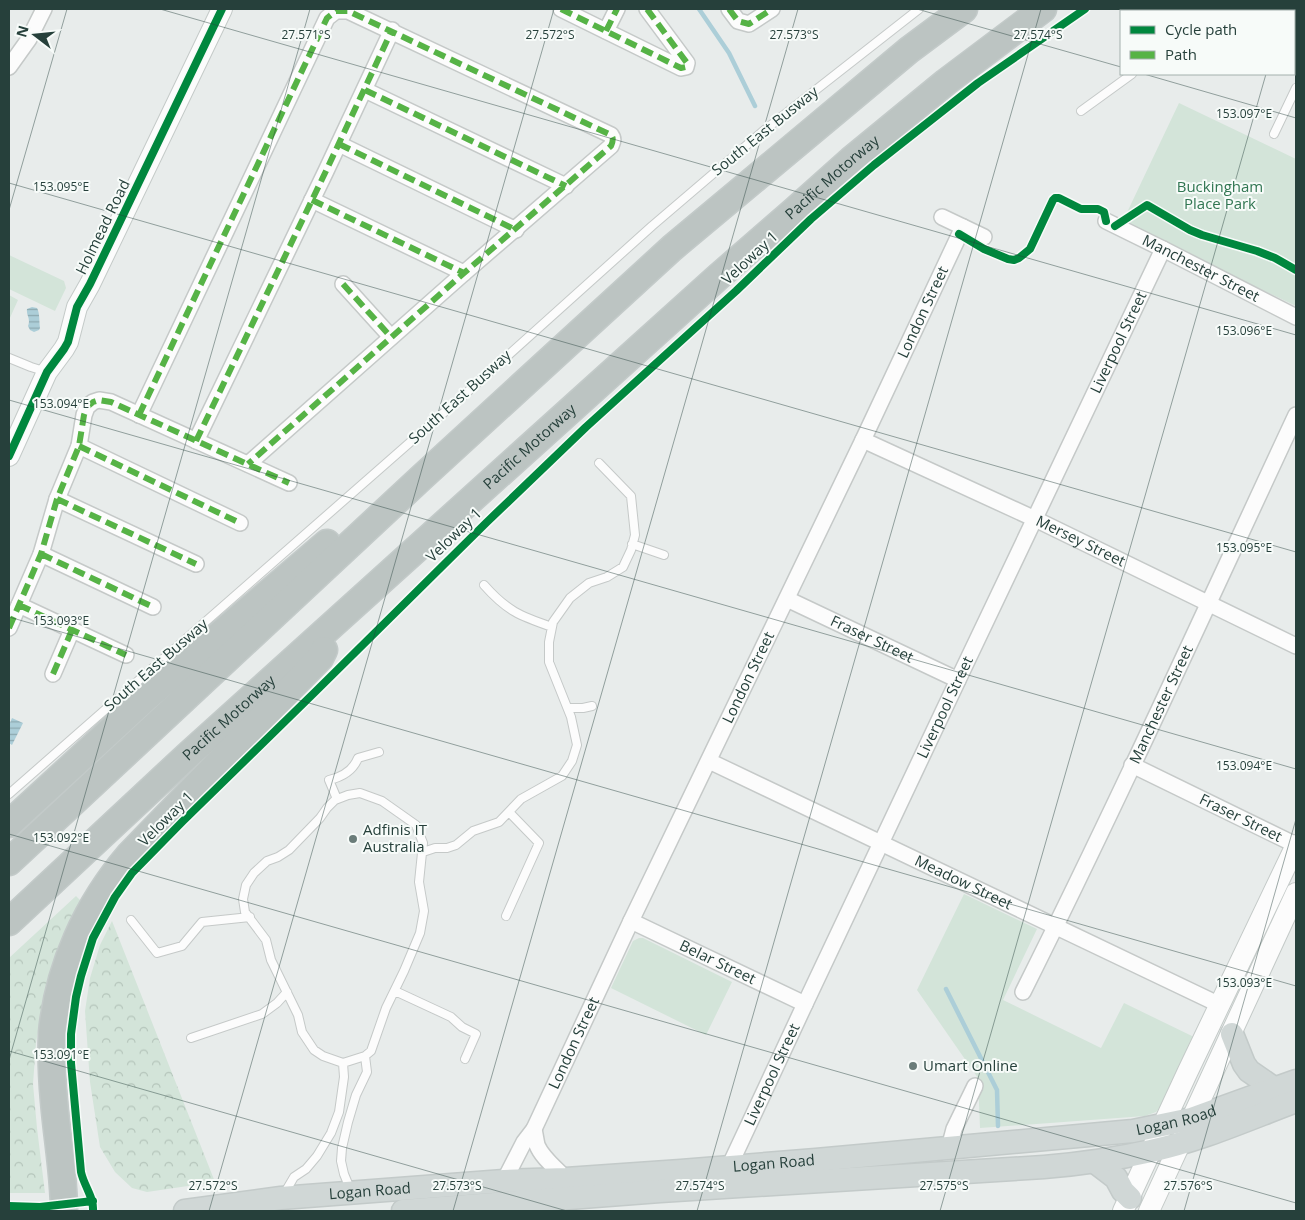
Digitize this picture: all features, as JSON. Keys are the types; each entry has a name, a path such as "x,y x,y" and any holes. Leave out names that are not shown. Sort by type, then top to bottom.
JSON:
{"highway":[{"path":"9,862 421,478 672,248 909,50 964,9"},
{"name":"Pacific Motorway","path":"9,922 188,755 718,277 851,160 946,82 1043,9"},
{"path":"9,824 148,696 380,496 421,478"},
{"path":"64,1211 54,1102 52,1032 63,976 69,956 84,922 117,869 130,854 320,658 336,621"}],"main road":[{"name":"Holmead Road","path":"9,456 47,372 68,342 77,307 95,276 222,9"},
{"path":"1127,1205 1296,845"},
{"path":"1149,1211 1296,893"},
{"path":"1232,1034 1244,1064 1249,1071 1275,1089"},
{"name":"Logan Road","path":"185,1211 281,1198 504,1181 566,1179 730,1167 1123,1132 1163,1126 1191,1119 1296,1081"},
{"name":"Logan Road","path":"402,1211 499,1207 687,1189 1044,1167 1095,1162 1180,1143 1296,1101"},
{"path":"1095,1162 1116,1178 1124,1191 1127,1205"}],"street":[{"path":"9,67 29,39 44,9"},
{"path":"561,9 681,68 686,67 687,63 647,9"},
{"path":"606,31 616,9"},
{"path":"729,9 738,21 749,24 772,9"},
{"path":"139,415 327,18 336,11 348,11 392,30 611,135 613,141 611,146 248,464"},
{"path":"196,441 392,30"},
{"path":"365,90 566,186"},
{"path":"339,144 516,230"},
{"path":"312,200 464,273"},
{"path":"942,217 984,237"},
{"name":"Manchester Street","path":"1106,221 1296,317"},
{"name":"London Street","path":"504,1181 524,1142 534,1129 863,440 962,227"},
{"name":"Liverpool Street","path":"730,1167 805,1004 1163,249"},
{"path":"344,284 391,338"},
{"path":"9,628 41,554 57,499 79,446 84,415 87,407 93,402 99,400 111,402 289,483"},
{"name":"Manchester Street","path":"1023,992 1056,926 1296,415"},
{"name":"Mersey Street","path":"863,440 1035,519 1296,646"},
{"path":"79,446 240,524"},
{"path":"57,499 196,564"},
{"path":"41,554 153,607"},
{"name":"Fraser Street","path":"787,598 958,680"},
{"path":"19,605 126,655"},
{"path":"53,674 72,630"},
{"name":"Meadow Street","path":"709,761 1220,1006"},
{"name":"Fraser Street","path":"1132,765 1296,845"},
{"name":"Belar Street","path":"632,921 805,1004"},
{"path":"949,1148 953,1131 975,1086"},
{"path":"534,1129 540,1150 566,1179"}],"lane":[{"name":"South East Busway","path":"9,794 464,395 652,226 755,138 919,9"},
{"path":"1081,110 1131,75"},
{"path":"1274,134 1296,88"},
{"path":"9,358 47,372"},
{"path":"423,852 456,845 472,831 499,822 521,799 562,776 572,761 577,745 571,717 549,662 549,642 553,622 570,598 589,583 607,577 623,567 635,535 630,496 599,463"},
{"path":"632,544 664,554"},
{"path":"484,585 497,600 510,610 552,627"},
{"path":"568,708 592,706"},
{"path":"337,799 328,780 347,773 356,764 358,758 379,752"},
{"path":"360,793 382,800 416,825 423,843 419,882 424,911 420,933 386,1008 371,1051 365,1056 343,1063 323,1056 314,1050 302,1032 298,1015 270,960 266,940 245,912 243,899 246,885 254,873 267,860 278,857 289,850 337,799 360,793"},
{"path":"506,916 539,843 509,812"},
{"path":"131,920 157,953 182,946 202,922 250,917"},
{"path":"394,990 451,1017 462,1027 476,1034 465,1059"},
{"path":"191,1038 262,1014 277,1003 286,992"},
{"path":"351,1193 341,1161 342,1148 356,1095 367,1072 365,1056"},
{"path":"281,1198 294,1177 306,1169 317,1156 331,1133 339,1112 344,1077 343,1063"}],"green space":[{"name":"Buckingham Place Park","path":"1179,103 1296,159 1296,306 1122,223"},
{"path":"9,255 64,281 66,288 55,311 9,289"},
{"path":"9,295 18,300 9,320"},
{"path":"964,894 1037,929 1003,1000 1101,1048 1124,1003 1194,1037 1161,1106 1156,1112 1145,1116 980,1128 978,1078 917,990"},
{"path":"76,896 82,902 65,933 43,1001 36,1043 33,1084 45,1193 9,1193 9,958"},
{"path":"112,921 215,1182 147,1192 132,1188 115,1172 100,1147 90,1082 85,1011 90,978 100,945"},
{"path":"643,938 732,982 706,1035 611,988 633,941"}],"water":[{"path":"37,308 39,312 40,328 34,332 28,326 27,309"},
{"path":"12,718 23,723 12,745 9,743 9,725"}],"waterway":[{"path":"699,9 729,53 755,106"},
{"path":"946,989 997,1090 998,1126"}],"marked path":[{"path":"561,9 681,68 686,67 687,63 647,9"},
{"path":"606,31 617,9"},
{"path":"729,9 738,21 749,24 772,9"},
{"path":"139,415 327,18 336,11 348,11 611,135 613,138 611,146 248,464"},
{"path":"196,441 392,30"},
{"path":"365,90 566,186"},
{"path":"339,144 516,230"},
{"path":"312,200 464,273"},
{"path":"343,284 391,337"},
{"path":"9,628 41,554 57,499 79,446 84,415 87,407 93,402 99,400 111,402 289,483"},
{"path":"79,446 240,523"},
{"path":"57,499 196,564"},
{"path":"41,554 153,607"},
{"path":"19,605 126,655"},
{"path":"53,674 72,630"}],"cycle path":[{"path":"9,456 47,372 68,342 77,307 90,284 222,9"},
{"name":"Veloway 1","path":"93,1211 92,1201 81,1172 71,1063 71,1034 76,997 93,938 115,897 132,873 487,522 586,427 736,291 811,219 874,165 978,83 1085,9"},
{"path":"959,234 984,249 1014,260 1030,249 1055,198 1059,198 1081,209 1098,209 1104,212 1106,221"},
{"path":"1115,226 1147,205 1190,230 1257,251 1275,258 1296,270"},
{"path":"9,1206 40,1207 93,1201"}],"place":[{"name":"Adfinis IT Australia","path":"353,839"},
{"name":"Umart Online","path":"913,1066"}]}
